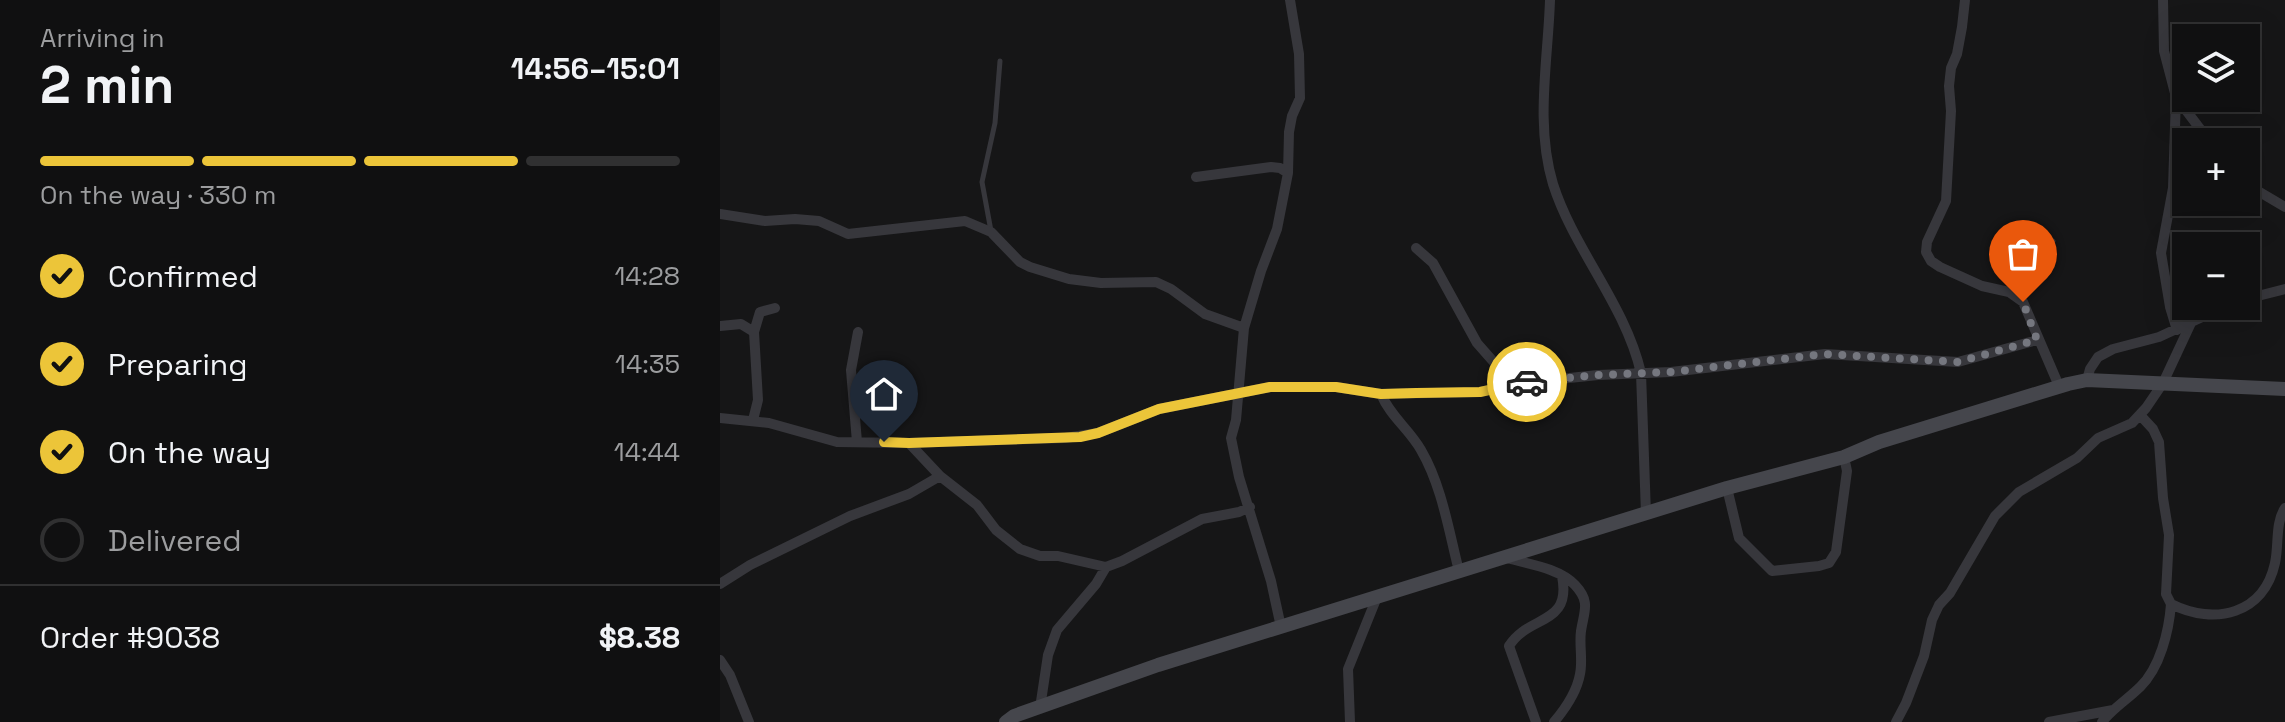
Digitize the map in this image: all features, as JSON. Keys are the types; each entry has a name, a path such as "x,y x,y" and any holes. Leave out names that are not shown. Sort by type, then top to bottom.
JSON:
{"street":[{"path":"1281,627 1231,438 1236,420 1244,328 1277,229 1288,173 1289,132 1300,98 1299,54 1290,0"},
{"path":"1550,0 1544,61 1544,121 1553,182 1570,226 1616,308 1636,353 1641,373 1646,514"},
{"path":"1965,0 1960,41 1950,77 1946,201 1927,242 1926,252 1931,261 1940,267 1982,286 2009,292 2023,302 2059,386"},
{"path":"2163,0 2164,51 2172,82"},
{"path":"2176,112 2173,188 2161,253 2177,330"},
{"path":"2187,112 2199,128"},
{"path":"1196,177 1271,167 1288,173"},
{"path":"2260,192 2285,207"},
{"path":"720,214 765,221 819,221 848,234 965,221 991,232 1020,262 1030,267 1088,282 1156,282 1205,314 1244,328"},
{"path":"1416,248 1433,263 1477,343 1513,384"},
{"path":"2260,295 2285,289"},
{"path":"753,420 758,400 754,332 760,312 775,308"},
{"path":"2087,380 2098,357 2197,320"},
{"path":"1896,722 1924,656 1935,613 1995,516 2019,492 2077,458 2098,438 2132,423 2163,383 2191,323"},
{"path":"720,326 741,324 754,332"},
{"path":"857,442 851,370 858,332"},
{"path":"720,418 753,420 798,429 829,440 857,442 1080,437 1159,409 1270,387 1336,387 1381,394 1480,392 1513,384 1671,372 1825,354 1958,362 2037,340"},
{"path":"1006,722 1014,716 1158,665 1727,488 1844,457 1879,442 2059,386 2087,380 2285,389"},
{"path":"1381,394 1387,410 1410,433 1423,453 1443,509 1459,571"},
{"path":"2102,722 2142,686 2152,671 2163,644 2171,604 2166,594 2169,535 2159,442 2153,429 2140,415"},
{"path":"909,443 940,476 977,505 996,530 1020,549 1040,556 1058,556 1106,567 1202,519 1250,507"},
{"path":"1727,488 1739,538 1767,567 1779,572 1819,566 1829,563 1836,552 1847,471 1844,457"},
{"path":"720,584 750,565 850,516 909,494 940,476"},
{"path":"2171,604 2206,614 2220,614 2249,605 2267,586 2285,508"},
{"path":"1505,557 1562,576 1574,584 1583,596 1586,617 1581,629 1580,675 1565,709 1554,722"},
{"path":"1040,708 1048,655 1057,630 1096,584 1106,567"},
{"path":"1536,722 1509,646 1516,637 1560,608 1565,597 1562,576"},
{"path":"1350,722 1348,669 1377,597"},
{"path":"720,660 730,675 749,722"},
{"path":"2049,722 2115,709"}],"lane":[{"path":"991,232 982,182 995,123 1000,61"},
{"path":"2023,302 2026,282 2053,241"}],"way so far":[{"path":"1527,382 1671,372 1825,354 1958,362 2037,340 2023,302"}],"route":[{"path":"884,442 1080,437 1128,423 1159,409 1270,387 1336,387 1381,394 1480,392 1527,382"}]}
